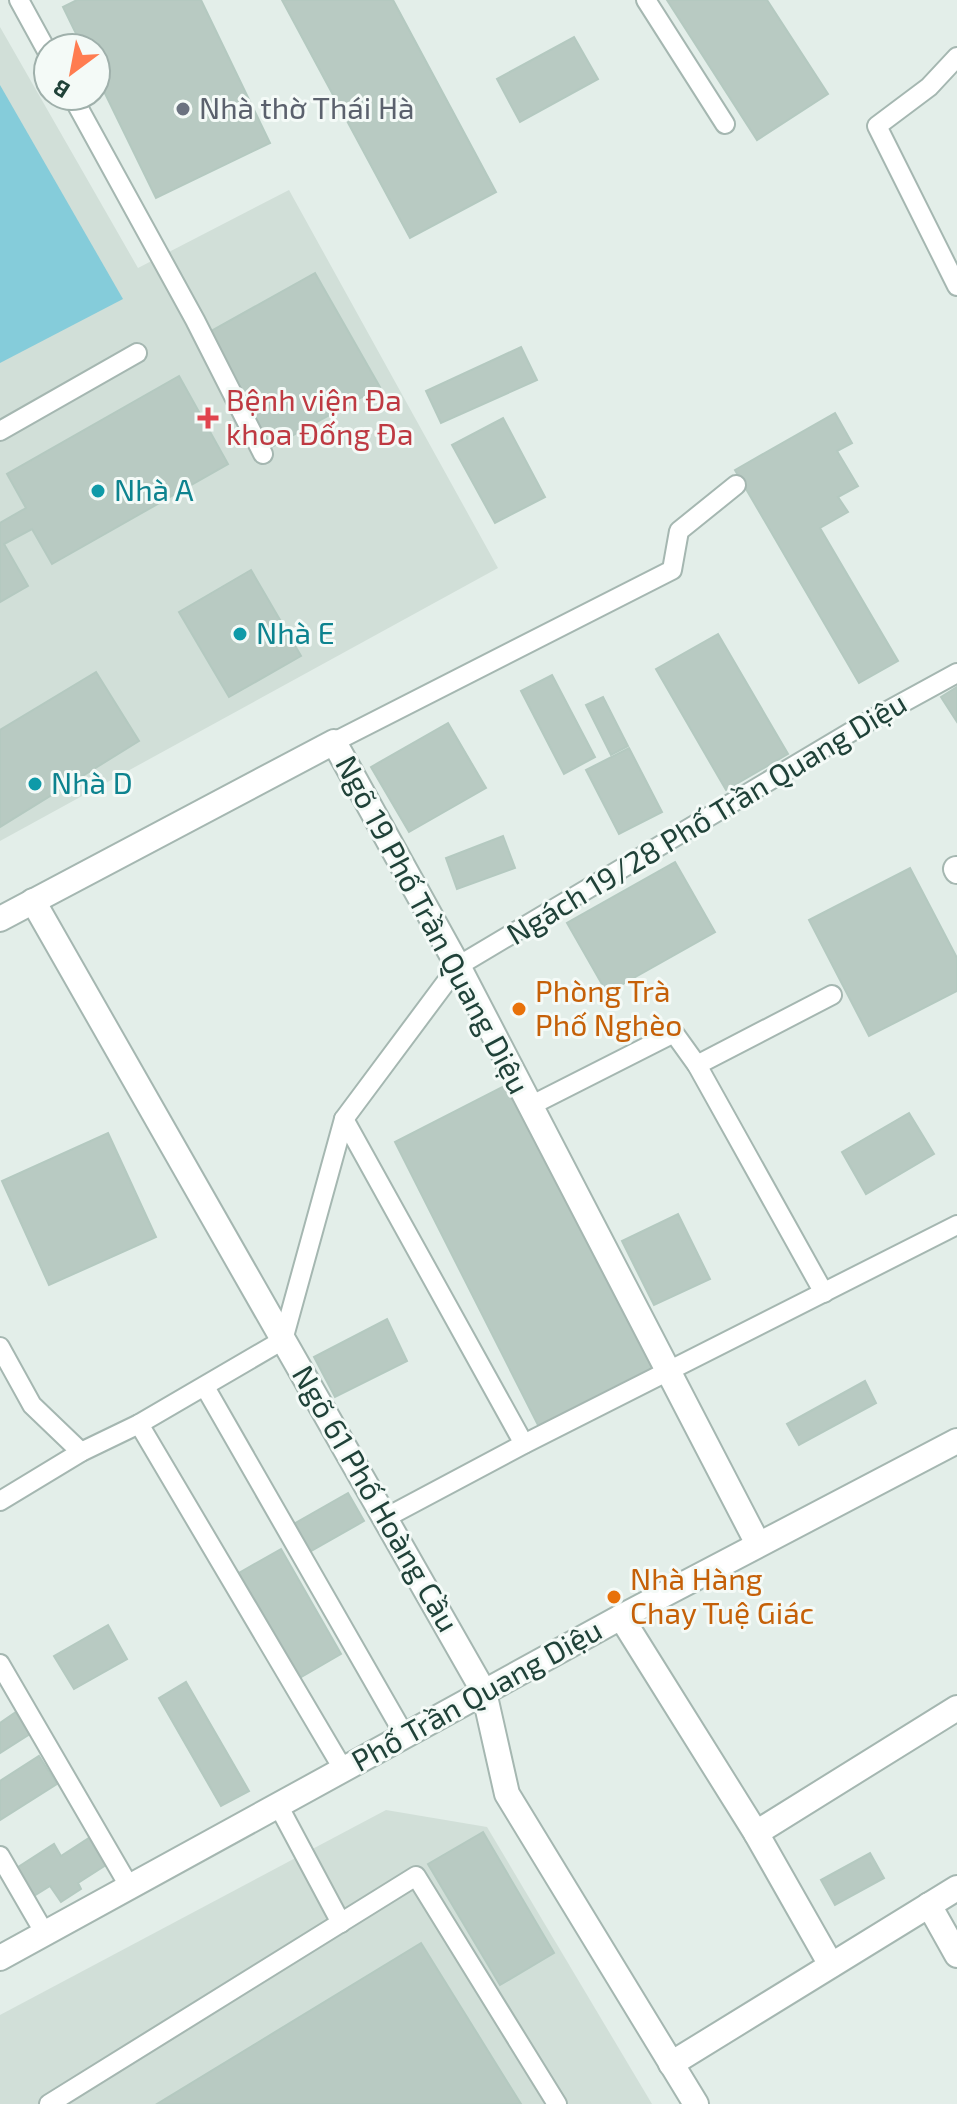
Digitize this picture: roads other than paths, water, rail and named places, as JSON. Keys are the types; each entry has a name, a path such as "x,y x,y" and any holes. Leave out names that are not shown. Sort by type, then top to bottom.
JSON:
{"street":[{"path":"0,919 334,742"},
{"name":"Ngõ 19 Phố Trần Quang Diệu","path":"334,742 458,966 758,1544"},
{"name":"Ngõ 61 Phố Hoàng Cầu","path":"33,901 387,1517 484,1692 507,1794 696,2104"},
{"name":"Phố Trần Quang Diệu","path":"0,1958 621,1617 957,1441"},
{"path":"621,1617 756,1833 831,1965"},
{"path":"756,1833 957,1708"},
{"path":"671,2064 957,1888"},
{"path":"929,1905 957,1955"}],"lane":[{"path":"19,0 37,32"},
{"path":"646,0 725,124"},
{"path":"957,57 929,87 877,126 957,286"},
{"path":"81,112 195,320 263,454"},
{"path":"0,431 137,353"},
{"name":"Ngõ 19 Phố Trần Quang Diệu","path":"334,742 672,570 679,531 736,485"},
{"name":"Ngách 19/28 Phố Trần Quang Diệu","path":"458,966 871,720 957,673"},
{"path":"0,1501 81,1452 139,1424 283,1340 344,1119 458,966"},
{"path":"697,1065 832,995"},
{"path":"530,1106 674,1033 697,1065 824,1293"},
{"path":"344,1119 524,1444"},
{"path":"387,1517 524,1444 957,1225"},
{"path":"0,1347 32,1405 81,1452"},
{"path":"205,1387 405,1736"},
{"path":"139,1424 343,1769"},
{"path":"0,1664 129,1886"},
{"path":"278,1805 341,1923"},
{"path":"0,1856 44,1932"},
{"path":"49,2104 416,1876 557,2104"}],"water":[{"path":"0,85 123,299 0,363"}],"place":[{"name":"Nhà thờ Thái Hà","path":"183,109"},
{"name":"Bệnh viện Đa khoa Đống Đa","path":"208,418"},
{"name":"Nhà A","path":"98,491"},
{"name":"Nhà E","path":"240,634"},
{"name":"Nhà D","path":"35,784"},
{"name":"Phòng Trà Phố Nghèo","path":"519,1009"},
{"name":"Nhà Hàng Chay Tuệ Giác","path":"614,1597"}]}
